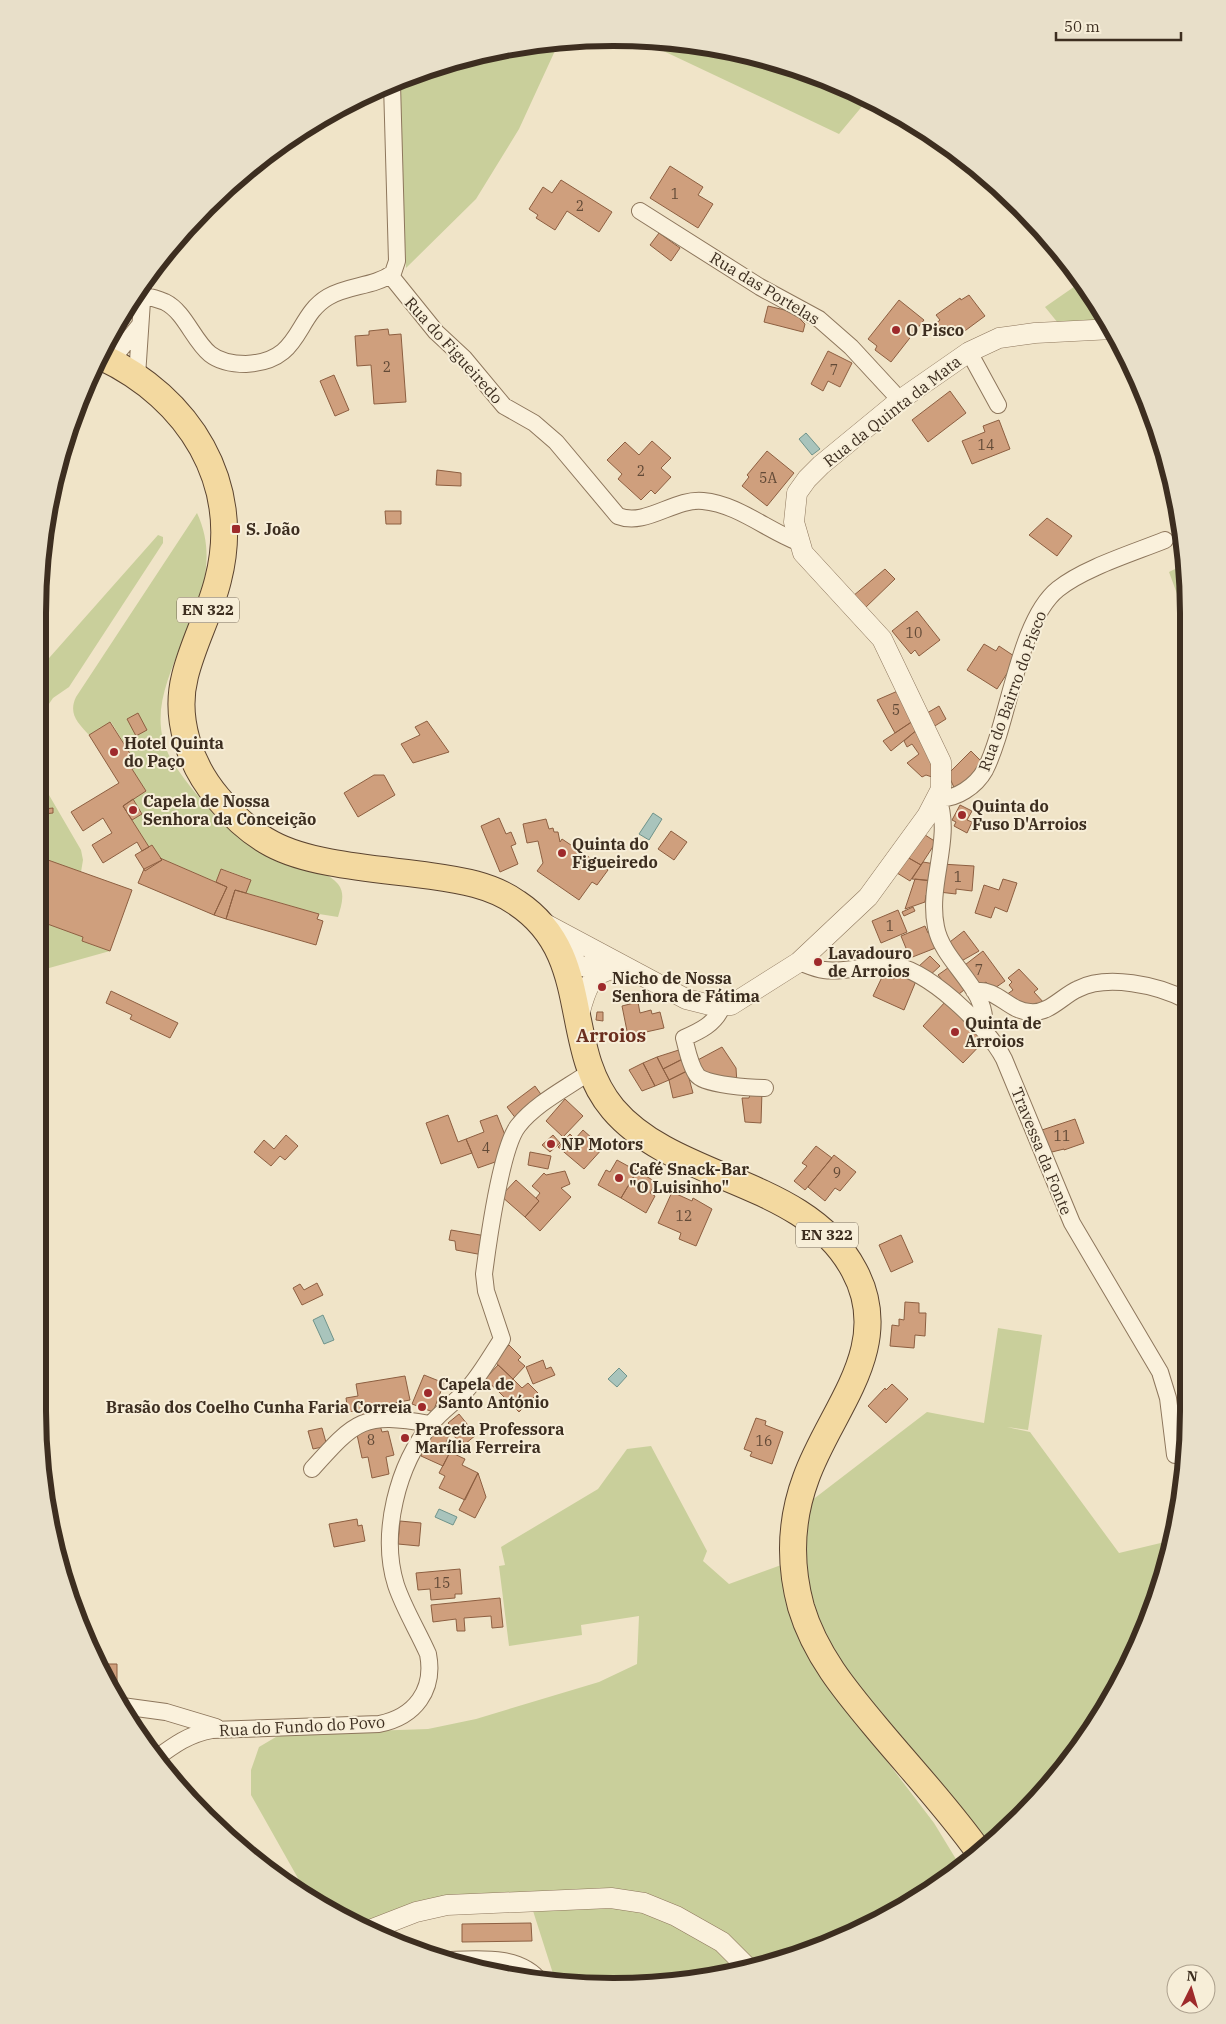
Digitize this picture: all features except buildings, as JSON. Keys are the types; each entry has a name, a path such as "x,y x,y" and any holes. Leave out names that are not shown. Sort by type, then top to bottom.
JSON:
{"main road":[{"name":"EN 322","path":"107,359 136,376 168,400 193,430 210,463 220,502 223,541 219,576 185,675 181,704 183,724 192,755 209,786 247,827 278,847 317,859 477,885 511,899 536,919 554,943 566,965 586,1058 591,1072 608,1102 636,1130 663,1147 765,1194 798,1213 837,1245 854,1269 866,1303 865,1346 857,1374 814,1458 801,1490 792,1538 794,1577 810,1633 831,1670 975,1847"}],"street":[{"path":"146,293 172,306 203,347 216,358 229,362 251,363 268,360 282,352 294,341 320,303 328,297 390,276 396,268 397,261 392,91"},
{"name":"Rua das Portelas","path":"640,211 760,288 819,319 851,347 900,400"},
{"name":"Rua do Figueiredo","path":"390,276 436,332 464,358 504,406 534,423 556,442 618,516 634,519 686,502 710,502 728,508 798,542"},
{"path":"136,376 142,298"},
{"path":"107,359 139,326"},
{"name":"Rua da Quinta da Mata","path":"722,1007 738,1002 799,962 868,896 938,798 943,771 938,754 887,647 867,621 809,561 798,542 794,512 801,486 821,465 900,400 969,352 999,338 1034,333 1104,329"},
{"path":"969,352 998,405"},
{"name":"Rua do Bairro do Pisco","path":"938,798 949,798 958,795 977,780 985,770 1028,638 1039,611 1051,595 1073,578 1165,540"},
{"path":"938,798 943,817 935,908 936,927 942,943 974,991 983,1010 984,1028"},
{"path":"536,919 630,971 696,1003 722,1007 717,1017 708,1026 684,1038 696,1075 702,1079 741,1087 765,1088"},
{"path":"604,955 577,953 570,957 566,965 630,971"},
{"name":"Travessa da Fonte","path":"799,962 827,970 884,965 904,968 929,981 984,1028 1004,1059 1072,1224 1160,1372 1168,1398 1175,1455 1178,1455"},
{"path":"578,1019 593,979 604,971 630,971"},
{"path":"974,991 992,992 1018,1009 1030,1012 1046,1009 1078,988 1098,983 1150,986 1180,998"},
{"name":"Rua do Fundo do Povo","path":"162,1754 185,1738 205,1731 379,1724 402,1717 419,1702 430,1679 430,1667 428,1654 396,1585 390,1556 394,1507 403,1476 414,1451 430,1424 470,1386 502,1339 486,1290 484,1274 504,1160 512,1135 529,1115 591,1072"},
{"path":"312,1469 346,1432 357,1424 395,1419 430,1424"},
{"path":"130,1707 166,1712 228,1729"},
{"path":"378,1927 416,1912 447,1905 611,1898 644,1903 676,1916 729,1946 743,1962"},
{"path":"474,1960 516,1964 532,1972"}],"green space":[{"path":"656,48 724,57 760,66 830,89 863,105 839,134"},
{"path":"556,49 519,129 476,199 406,268 398,88 431,76 502,57"},
{"path":"1075,286 1099,321 1058,323 1045,307"},
{"path":"197,513 206,546 204,579 196,610 171,671 162,701 161,730 171,759 209,808 233,833 245,842 265,853 322,872 338,884 342,896 338,917 319,914 246,893 250,879 222,869 216,882 160,858 152,845 149,847 132,820 142,813 133,799 146,791 132,769 138,766 111,722 89,735 75,718 73,708 76,697"},
{"path":"158,535 163,537 163,543 69,687 53,698 46,708 46,661"},
{"path":"1178,567 1180,601 1169,572"},
{"path":"46,790 81,850 83,860 81,872 46,859"},
{"path":"46,923 83,937 82,941 110,951 46,969"},
{"path":"998,1328 1042,1335 1028,1430 1007,1427 1030,1432 1119,1553 1164,1542 1150,1593 1137,1628 1104,1694 1063,1756 1039,1785 1014,1812 978,1844 860,1695 816,1622 803,1556 811,1501 927,1412 984,1423"},
{"path":"651,1446 707,1551 703,1561 729,1584 784,1564 828,1684 934,1823 957,1861 896,1902 830,1935 795,1948 724,1967 650,1977 613,1978 553,1975 527,1892 375,1921 362,1919 301,1884 251,1795 251,1770 259,1747 281,1734 428,1729 476,1719 599,1682 637,1664 639,1616 581,1625 582,1635 509,1646 499,1566 505,1565 501,1547 598,1489 627,1449"}],"water":[{"path":"806,433 820,449 812,455 799,439"},
{"path":"653,813 662,819 649,840 639,834"},
{"path":"323,1315 334,1340 324,1344 313,1320"},
{"path":"619,1368 627,1376 617,1387 608,1379"},
{"path":"439,1509 457,1517 453,1525 435,1517"}],"place":[{"name":"O Pisco","path":"896,330"},
{"name":"S. João","path":"236,529"},
{"name":"Hotel Quinta do Paço","path":"114,752"},
{"name":"Capela de Nossa Senhora da Conceição","path":"133,810"},
{"name":"Quinta do Fuso D'Arroios","path":"962,815"},
{"name":"Quinta do Figueiredo","path":"562,853"},
{"name":"Lavadouro de Arroios","path":"818,962"},
{"name":"Nicho de Nossa Senhora de Fátima","path":"602,987"},
{"name":"Quinta de Arroios","path":"955,1032"},
{"name":"NP Motors","path":"551,1144"},
{"name":"Café Snack-Bar \"O Luisinho\"","path":"619,1178"},
{"name":"Capela de Santo António","path":"428,1393"},
{"name":"Brasão dos Coelho Cunha Faria Correia","path":"422,1407"},
{"name":"Praceta Professora Marília Ferreira","path":"405,1438"}],"district":[{"name":"Arroios","path":"611,1035"}]}
